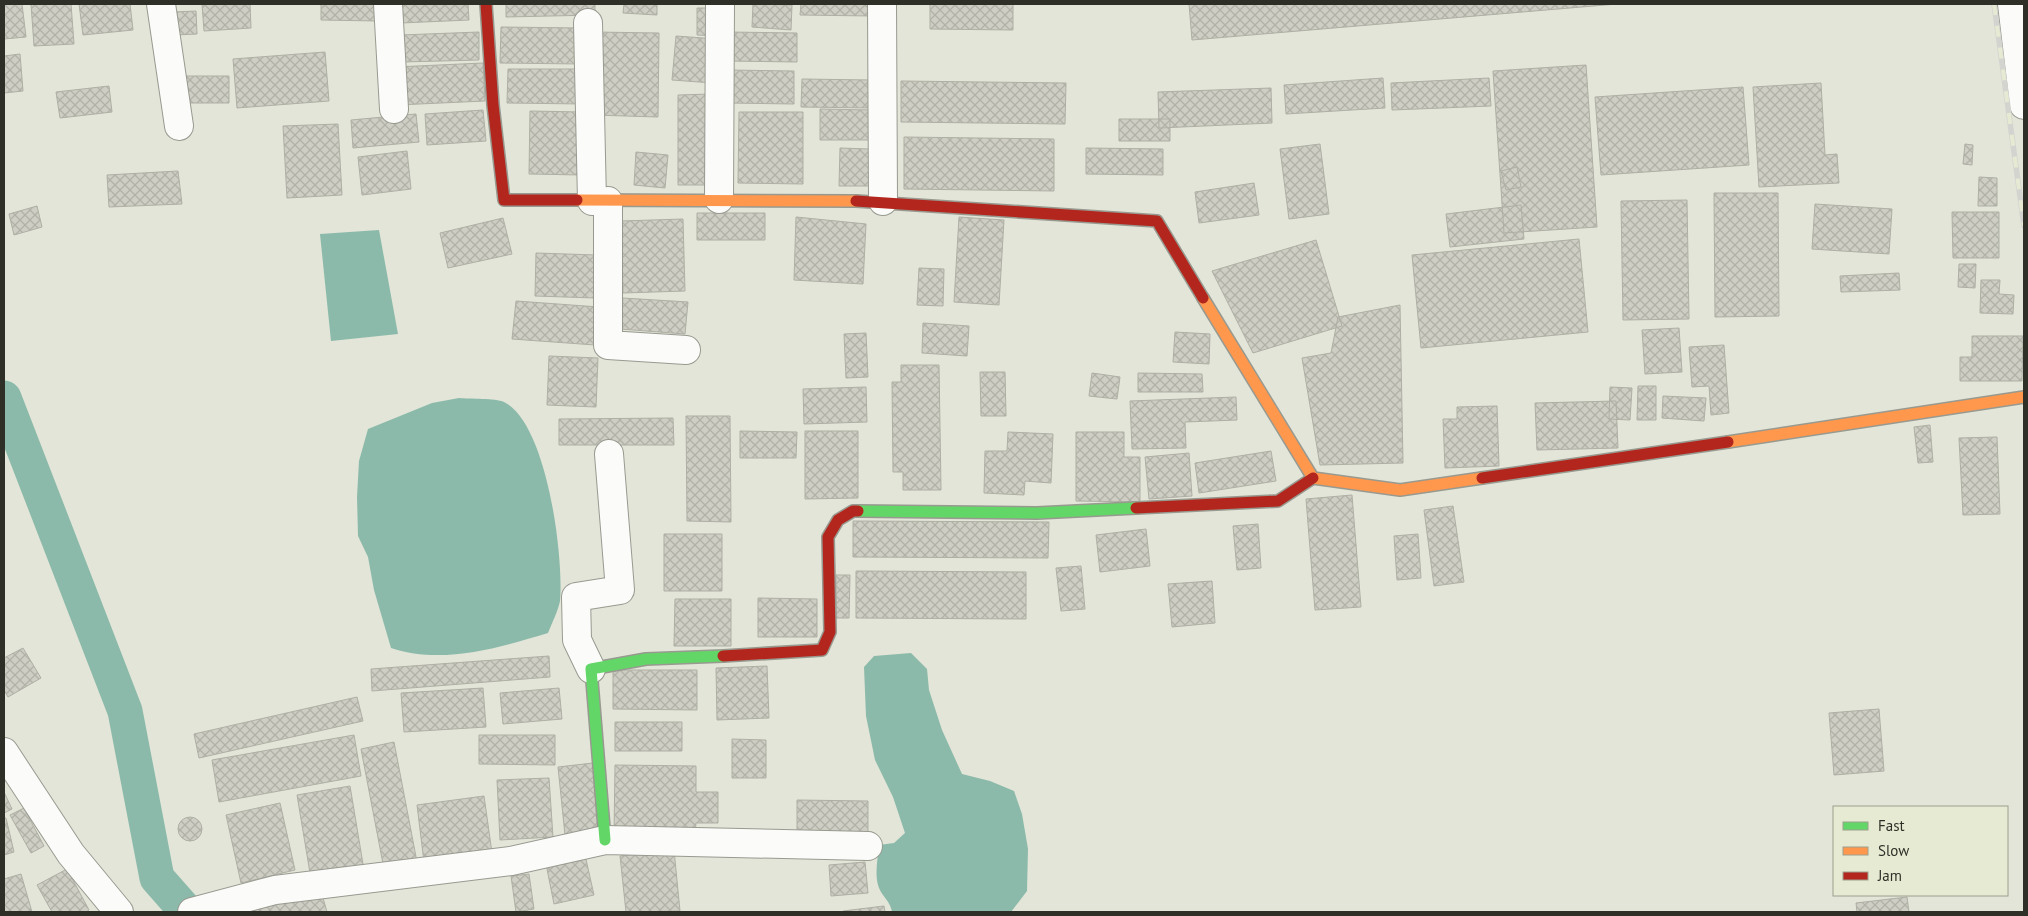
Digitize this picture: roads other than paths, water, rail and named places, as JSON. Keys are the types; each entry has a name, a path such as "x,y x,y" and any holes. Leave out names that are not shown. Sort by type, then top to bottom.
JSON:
{"street":[{"path":"161,4 179,126"},
{"path":"388,4 394,109"},
{"path":"486,4 493,105 504,200 719,199 883,201 1157,221 1312,478"},
{"path":"719,199 720,4"},
{"path":"882,4 883,201"},
{"path":"2012,4 2024,105"},
{"path":"588,23 608,345 686,350"},
{"path":"591,668 646,659 786,654 822,650 830,632 828,537 838,520 853,511 1037,513 1278,501 1312,478 1400,490 1632,457 2024,396"},
{"path":"605,840 591,668 577,640 576,597 620,590 609,454"},
{"path":"4,752 71,854 119,912"},
{"path":"198,910 275,890 510,861 605,840 868,846"}],"water":[{"path":"379,230 398,334 331,341 320,234"},
{"path":"459,398 489,399 504,402 519,415 531,436 542,463 550,493 559,554 560,601 548,633 490,649 450,655 410,653 391,648 374,590 368,557 358,536 357,497 359,461 368,429 432,403"},
{"path":"911,653 927,669 929,690 942,730 962,774 990,781 1014,791 1022,814 1028,849 1027,891 1011,912 892,912 879,887 877,869 879,845 894,843 905,833 893,797 875,760 866,716 864,667 874,656"}],"waterway":[{"path":"4,398 125,711 157,878 187,912"}],"railway":[{"path":"1994,4 2024,226"}]}
